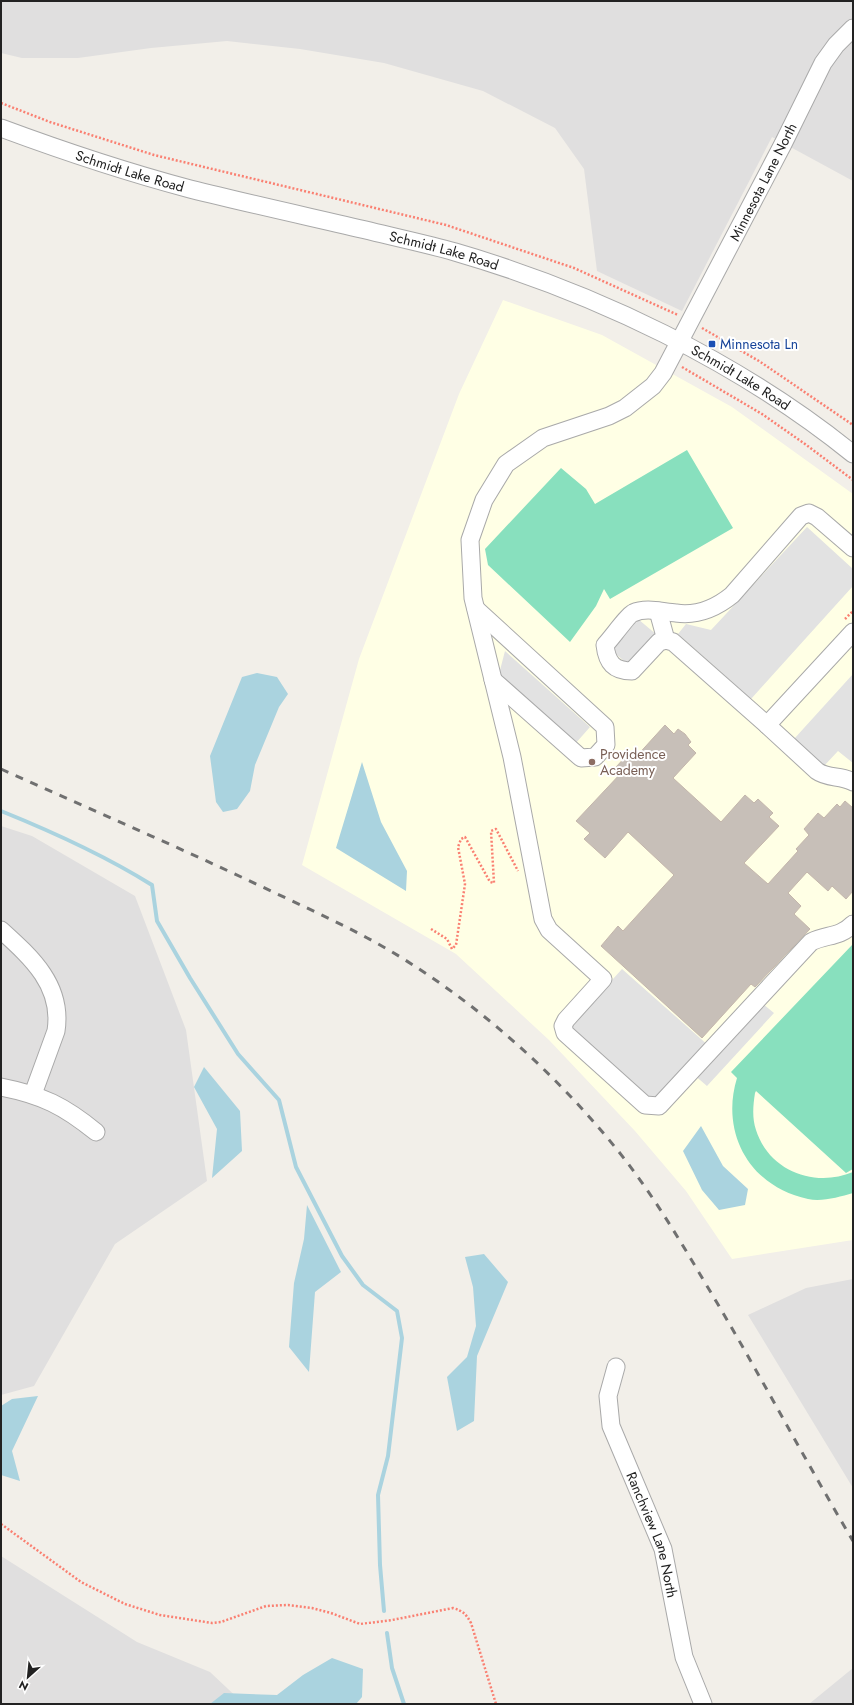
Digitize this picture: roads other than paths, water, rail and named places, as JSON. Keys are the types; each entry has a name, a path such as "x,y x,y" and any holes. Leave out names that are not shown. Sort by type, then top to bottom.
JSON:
{"street":[{"name":"Minnesota Lane North","path":"853,28 823,63 783,144 680,342 653,386 625,408 595,421 543,438 506,464 484,500 470,540 473,598 512,756 543,919 549,930 603,979 566,1020 563,1026 565,1033 645,1105 659,1106 811,942 821,937 834,936 847,931 853,924"},
{"name":"Schmidt Lake Road","path":"1,128 101,163 190,188 454,252 515,271 645,324 680,342 780,400 853,454"},
{"path":"853,548 817,517 808,513 801,516 732,595 722,603 709,610 694,612 678,613 645,610 632,613 605,645 609,662 616,668 625,671 632,671 659,642 666,640 673,642 767,725 816,771 824,776 844,778 853,782"},
{"path":"476,609 605,726 606,745 595,756 581,758 493,680"},
{"path":"658,611 666,640"},
{"path":"767,725 853,632"},
{"path":"1,930 45,976 54,993 56,1003 58,1017 56,1031 33,1094"},
{"path":"1,1087 33,1094 47,1099 73,1114 96,1132"},
{"name":"Ranchview Lane North","path":"616,1367 608,1396 611,1426 663,1549 684,1657 703,1704"}],"water":[{"path":"257,673 277,677 288,694 279,707 255,765 250,791 237,809 223,812 216,802 210,756 242,677"},
{"path":"362,762 381,822 407,871 406,891 336,848"},
{"path":"204,1067 240,1111 242,1151 212,1178 217,1129 194,1087"},
{"path":"701,1126 723,1166 748,1189 745,1205 719,1210 702,1190 683,1151"},
{"path":"307,1205 341,1272 315,1292 309,1372 289,1347 294,1283 304,1239"},
{"path":"484,1254 508,1282 477,1356 474,1421 457,1431 447,1377 467,1357 476,1326 473,1287 465,1257"},
{"path":"38,1396 12,1451 20,1481 1,1475 1,1406 12,1399"},
{"path":"332,1658 363,1669 362,1697 356,1704 210,1704 224,1693 277,1695 303,1675"}],"waterway":[{"path":"1,811 78,845 152,885 157,921 190,978 238,1054 279,1100 296,1167 342,1256 363,1285 397,1311 402,1338 388,1456 378,1495 380,1565 384,1611"},
{"path":"387,1633 392,1668 404,1704"}],"railway":[{"path":"1,769 205,860 364,936 399,956 444,986 525,1051 597,1125 631,1167 664,1215 761,1378 853,1541"}],"place":[{"name":"Minnesota Ln","path":"712,344"},
{"name":"Providence Academy","path":"592,762"}]}
